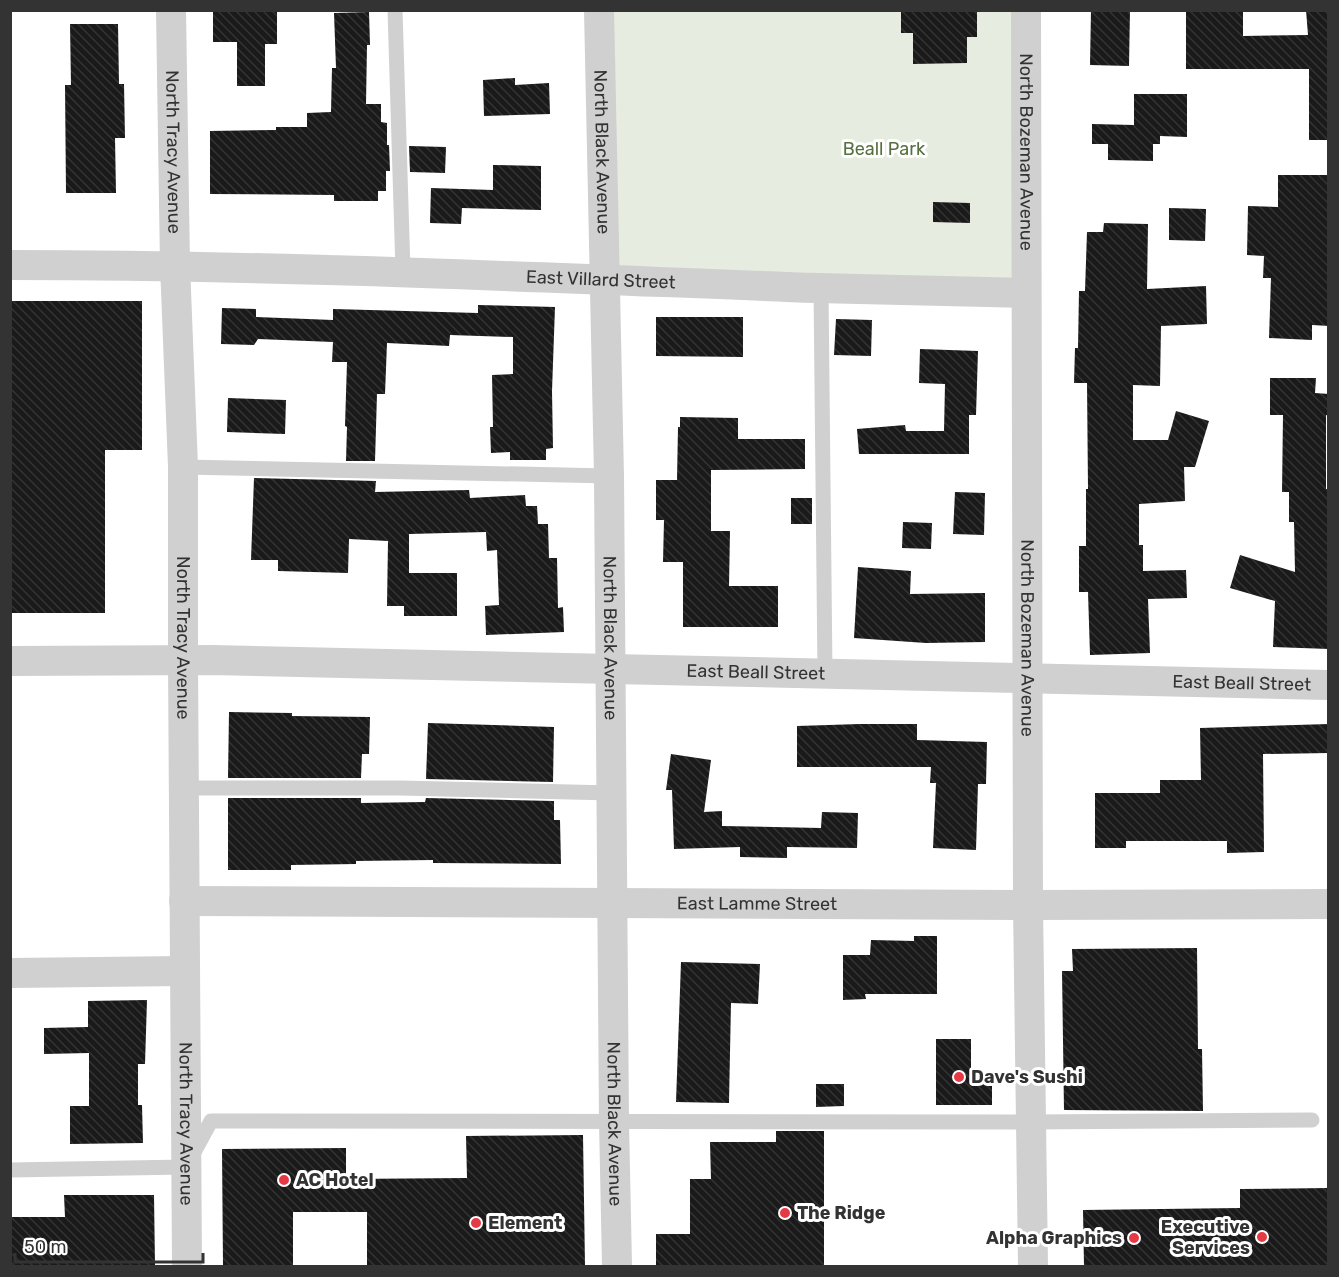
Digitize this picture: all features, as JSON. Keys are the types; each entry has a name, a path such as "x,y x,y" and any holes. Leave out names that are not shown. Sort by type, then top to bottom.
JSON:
{"street":[{"name":"North Tracy Avenue","path":"171,10 175,266 183,467 187,1266"},
{"name":"North Black Avenue","path":"599,10 609,476 617,1266"},
{"name":"North Bozeman Avenue","path":"1026,10 1028,906 1033,1266"},
{"name":"East Villard Street","path":"10,265 403,271 1026,294"},
{"name":"East Beall Street","path":"10,661 183,660 1329,685"},
{"name":"East Lamme Street","path":"184,901 1028,906 1329,904"},
{"path":"10,973 184,971"}],"lane":[{"path":"395,10 403,271"},
{"path":"821,288 825,674"},
{"path":"183,467 609,476"},
{"path":"183,788 400,788 612,793"},
{"path":"10,1170 186,1167 211,1120 1031,1122 1312,1120"}],"green space":[{"name":"Beall Park","path":"599,11 1026,11 1026,293 605,280"}],"building":[{"path":"910,10 977,12 977,37 967,37 967,63 913,64 913,33 901,33 901,12"},
{"path":"1091,10 1130,10 1129,66 1090,65"},
{"path":"1186,10 1243,10 1243,36 1308,35 1306,10 1329,10 1329,140 1309,140 1309,69 1186,69"},
{"path":"213,12 277,12 277,44 265,44 265,86 237,86 237,42 213,42"},
{"path":"369,12 370,45 367,45 366,104 381,104 381,122 387,123 387,145 389,145 390,171 386,171 386,191 378,191 378,201 334,201 334,195 210,194 210,131 307,127 307,113 331,112 332,68 336,68 334,13"},
{"path":"70,24 118,24 119,84 124,84 125,138 115,138 116,193 66,193 65,85 71,85"},
{"path":"515,78 515,85 549,83 550,114 484,116 483,80"},
{"path":"1134,94 1187,94 1187,137 1160,136 1160,144 1153,144 1153,161 1108,160 1108,144 1092,144 1092,124 1134,125"},
{"path":"409,146 446,147 445,173 410,172"},
{"path":"493,165 541,166 541,210 462,208 461,224 430,223 431,188 493,190"},
{"path":"1278,175 1329,175 1329,326 1312,325 1312,340 1269,338 1271,278 1263,278 1264,256 1247,255 1248,206 1278,207"},
{"path":"933,202 970,203 970,223 933,222"},
{"path":"1169,208 1206,209 1205,241 1169,240"},
{"path":"1104,223 1148,224 1147,289 1206,286 1207,324 1161,326 1160,386 1133,385 1133,440 1168,440 1176,411 1209,421 1195,467 1184,467 1185,501 1139,504 1139,545 1143,545 1143,571 1186,570 1187,598 1148,599 1150,653 1090,655 1088,592 1079,592 1079,546 1086,546 1087,383 1074,383 1075,348 1078,348 1079,291 1085,291 1087,232 1103,232"},
{"path":"10,301 142,301 142,450 105,450 105,613 10,613"},
{"path":"478,305 555,307 552,391 553,448 546,449 546,460 510,460 510,452 491,453 492,375 513,374 513,337 450,335 449,346 387,343 385,394 377,394 375,461 346,461 347,362 332,362 333,342 258,339 254,345 221,344 222,308 256,309 256,317 333,320 333,309 478,313"},
{"path":"656,317 743,317 743,357 656,356"},
{"path":"836,319 872,320 871,356 834,355"},
{"path":"920,349 978,351 976,415 969,415 969,454 859,454 857,429 905,425 906,431 944,431 945,384 919,383"},
{"path":"1270,378 1316,378 1315,393 1329,394 1329,416 1326,415 1326,489 1329,489 1329,649 1273,647 1275,601 1230,588 1240,555 1295,572 1294,522 1289,522 1289,492 1282,492 1283,415 1270,415"},
{"path":"228,398 286,400 285,434 227,432"},
{"path":"680,417 738,418 738,439 805,439 805,469 711,470 711,531 730,531 729,586 778,586 778,627 683,627 683,562 663,562 664,520 656,520 656,480 677,480"},
{"path":"254,478 376,481 375,492 469,490 470,498 525,495 526,506 537,506 538,524 548,524 549,558 557,558 558,608 563,607 564,632 486,635 485,606 499,605 497,550 487,551 486,532 409,534 409,573 457,573 457,616 404,616 404,606 387,606 388,541 349,539 348,573 278,571 278,560 251,560"},
{"path":"955,492 985,493 984,535 953,534"},
{"path":"791,498 812,498 812,524 791,524"},
{"path":"903,522 932,523 931,549 902,548"},
{"path":"858,567 911,571 910,594 985,593 985,642 926,643 854,638"},
{"path":"229,712 370,717 369,754 362,754 361,778 228,778"},
{"path":"428,723 554,727 553,782 426,779"},
{"path":"917,724 917,740 987,742 986,784 978,784 976,850 933,848 936,783 930,783 931,767 797,767 797,726"},
{"path":"1329,724 1329,753 1263,754 1264,852 1227,853 1227,841 1126,841 1126,848 1095,848 1095,793 1160,793 1160,780 1201,780 1200,728"},
{"path":"671,754 711,760 704,812 722,811 722,826 821,828 822,812 858,813 857,848 787,847 787,858 740,857 740,847 674,849 672,790 666,790"},
{"path":"228,798 361,798 361,803 425,802 426,798 554,801 554,820 560,820 561,864 433,863 433,860 356,861 356,864 291,865 291,870 228,870"},
{"path":"914,936 937,936 937,994 865,994 866,999 843,1000 843,955 870,955 871,940 914,941"},
{"path":"1197,948 1198,1049 1202,1049 1203,1111 1064,1110 1062,971 1073,971 1072,949"},
{"path":"681,962 760,964 758,1004 731,1003 729,1103 676,1102"},
{"path":"147,1000 145,1064 138,1064 138,1105 142,1105 143,1143 70,1144 70,1106 89,1106 89,1053 44,1054 44,1028 88,1027 88,1001"},
{"path":"936,1039 971,1039 971,1072 992,1072 992,1105 936,1105"},
{"path":"816,1084 844,1084 844,1106 816,1107"},
{"path":"776,1131 824,1131 824,1266 656,1266 656,1234 690,1234 690,1179 711,1179 710,1142 776,1142"},
{"name":"Element","path":"583,1135 585,1266 367,1266 367,1212 293,1212 293,1266 223,1266 222,1149 346,1148 346,1179 467,1178 466,1136"},
{"path":"1328,1188 1329,1266 1084,1266 1083,1210 1240,1208 1240,1189"},
{"path":"64,1195 154,1195 155,1266 10,1266 10,1217 65,1217"}],"place":[{"name":"Dave's Sushi","path":"959,1077"},
{"name":"AC Hotel","path":"284,1180"},
{"name":"The Ridge","path":"785,1213"},
{"name":"Element","path":"476,1223"},
{"name":"Executive Services","path":"1262,1237"},
{"name":"Alpha Graphics","path":"1134,1238"}]}
